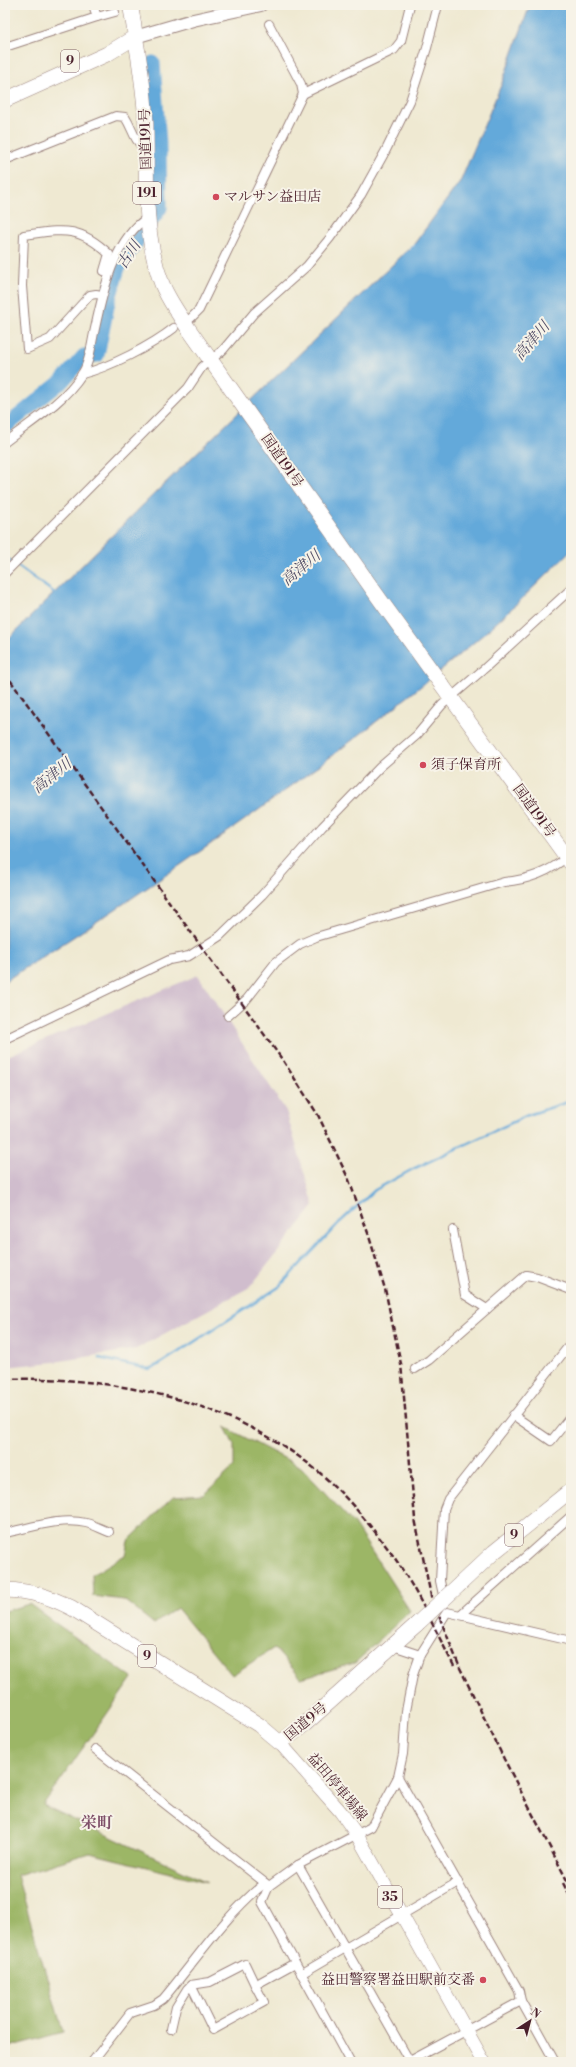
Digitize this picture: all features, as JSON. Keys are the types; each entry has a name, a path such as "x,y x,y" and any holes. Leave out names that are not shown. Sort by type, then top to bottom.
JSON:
{"highway":[{"name":"国道191号","path":"130,5 134,20 135,38 144,98 147,218 153,253 163,285 178,315 381,601 570,858"},
{"name":"9","path":"7,95 107,54 135,38"},
{"name":"国道9号","path":"5,1590 29,1591 52,1598 72,1608 259,1725 280,1743 305,1724 393,1646 494,1552 571,1490"}],"main road":[{"path":"135,38 193,20 261,5"},
{"name":"益田停車場線","path":"280,1743 340,1811 357,1835 484,2062"}],"street":[{"path":"93,5 97,17"},
{"path":"303,94 394,50 401,41 410,5"},
{"path":"5,572 188,388 202,367 212,363 254,313 306,266 330,238 361,195 386,150 410,101 427,48 438,5"},
{"path":"5,48 115,12"},
{"path":"191,318 199,310 303,94 301,84 269,24"},
{"path":"5,160 116,116 125,117 137,142 146,150"},
{"path":"5,442 68,392 82,374 90,353 102,296 109,273 137,225 147,218"},
{"path":"102,296 96,294 90,295 50,339 27,349 22,286 24,235 60,231 77,232 95,241 110,254 104,268 104,271 109,273"},
{"path":"82,374 95,370 139,350 174,328"},
{"path":"5,1039 169,960 189,956 220,936 262,895 327,821 380,767 417,735 451,696 571,589"},
{"path":"228,1016 247,999 276,962 300,944 316,937 504,882 522,880 554,868 570,858"},
{"path":"453,1230 465,1295 487,1309"},
{"path":"415,1369 429,1360 526,1275 537,1277 571,1290"},
{"path":"92,2062 130,2013 154,2005 163,1999 228,1919 248,1897 298,1865 371,1827 398,1777 403,1754 406,1710 413,1675 420,1655 447,1612 440,1581 444,1509 454,1489 571,1343"},
{"path":"513,1415 551,1441 571,1416"},
{"path":"460,1615 571,1516"},
{"path":"5,1534 61,1521 85,1523 109,1532"},
{"path":"447,1612 571,1641"},
{"path":"393,1646 420,1655"},
{"path":"95,1749 267,1884"},
{"path":"398,1777 520,1991 521,2001 555,2062"},
{"path":"298,1865 409,2062 521,2001"},
{"path":"301,1974 458,1882"},
{"path":"267,1884 262,1902 350,2062"},
{"path":"255,1985 295,1963"},
{"path":"171,2029 176,2007 191,1985 210,1982 245,1964 264,2002 214,2030 191,1985"}],"shaded area":[{"path":"198,975 286,1111 314,1206 250,1287 136,1349 54,1362 5,1367 5,1057"}],"green space":[{"path":"225,1427 301,1467 354,1524 410,1611 355,1663 301,1678 274,1648 232,1675 177,1608 154,1624 124,1600 93,1596 92,1575 125,1555 128,1541 173,1497 204,1495 234,1467 234,1445"},
{"path":"29,1604 132,1678 43,1805 207,1882 90,1853 17,1875 63,2032 5,2048 5,1611"}],"water":[{"name":"高津川","path":"530,5 571,5 571,551 485,633 360,734 302,778 185,862 5,981 5,642 157,491 415,243 461,180 502,83"}],"waterway":[{"name":"古川","path":"5,427 62,381 84,356 97,355 108,302 118,268 160,208 159,144 153,63"},
{"path":"5,557 56,594"},
{"path":"99,1358 149,1369 160,1364 279,1287 339,1223 375,1190 413,1169 528,1115 571,1101"}],"railway":[{"path":"5,673 284,1062 318,1115 349,1180 368,1233 385,1289 401,1364 415,1519 431,1596 460,1668 504,1759 571,1888"},
{"path":"5,1379 46,1379 88,1382 130,1388 171,1398 211,1410 250,1427 286,1448 320,1473 350,1502 394,1557 426,1610 454,1666"},
{"path":"563,1883 571,1898"}],"place":[{"name":"マルサン益田店","path":"216,197"},
{"name":"須子保育所","path":"423,765"},
{"name":"益田警察署益田駅前交番","path":"483,1980"}],"district":[{"name":"栄町","path":"97,1823"}]}
